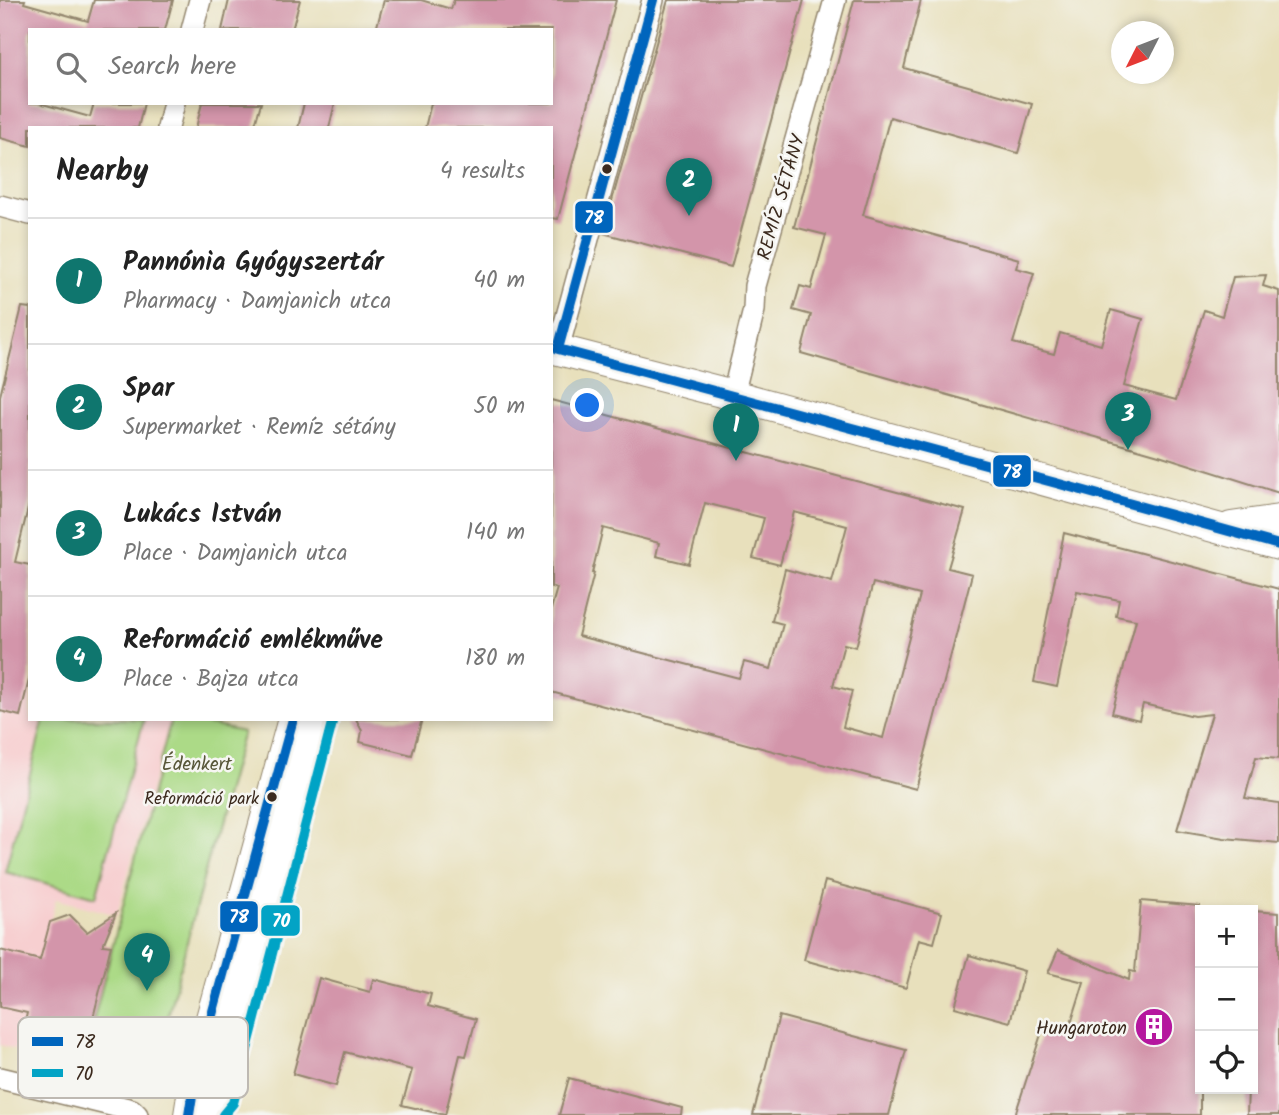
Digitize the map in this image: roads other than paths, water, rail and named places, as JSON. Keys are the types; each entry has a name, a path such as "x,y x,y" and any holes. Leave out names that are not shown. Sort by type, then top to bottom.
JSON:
{"street":[{"path":"193,28 200,0"},
{"path":"653,0 554,348 1279,545"},
{"name":"REMÍZ SÉTÁNY","path":"733,396 754,310 755,286 835,0"},
{"path":"168,126 174,105"},
{"path":"0,206 28,213"},
{"path":"1222,528 1279,520"},
{"path":"211,1017 292,721"},
{"path":"241,1017 317,721"},
{"path":"0,1078 18,1082"},
{"path":"82,1098 132,1110 137,1115"}],"place":[{"name":"Spar","path":"689,216"},
{"name":"Lukács István","path":"1128,450"},
{"name":"Pannónia Gyógyszertár","path":"736,461"},
{"name":"Reformáció park","path":"272,797"},
{"name":"Reformáció emlékműve","path":"147,991"},
{"name":"Hungaroton","path":"1154,1027"}],"park label":[{"name":"Édenkert","path":"197,763"}]}
